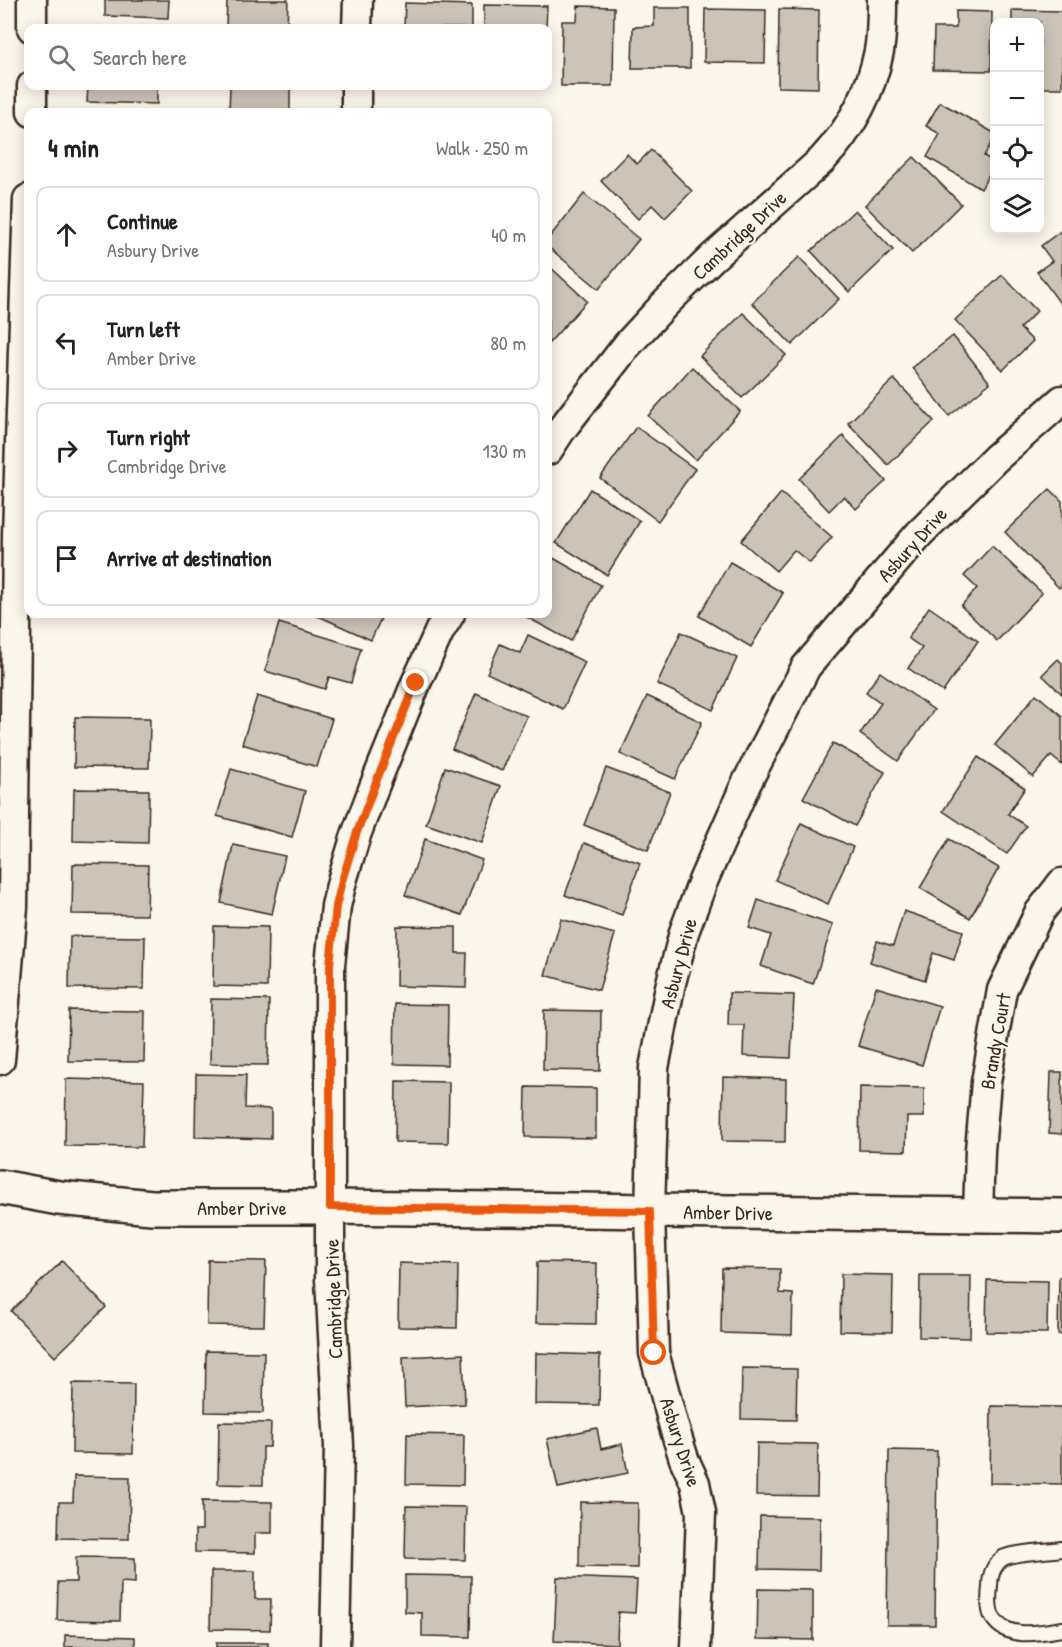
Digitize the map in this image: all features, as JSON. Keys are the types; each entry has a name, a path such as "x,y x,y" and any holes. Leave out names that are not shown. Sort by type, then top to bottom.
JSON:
{"street":[{"path":"32,0 32,24"},
{"path":"357,24 358,0"},
{"name":"Cambridge Drive","path":"552,444 615,361 664,305 837,144 852,123 871,79 879,50 882,0"},
{"path":"32,90 32,108"},
{"path":"356,90 356,108"},
{"path":"0,1060 13,908 16,534 24,311"},
{"name":"Asbury Drive","path":"696,1647 701,1513 695,1483 684,1459 654,1353 650,1211 654,1068 670,987 684,932 702,881 750,776 806,667 919,534 996,459 1062,400"},
{"name":"Cambridge Drive","path":"335,1647 339,1446 330,1279 330,965 336,906 356,835 374,787 416,683 448,618"},
{"name":"Brandy Court","path":"978,1215 980,1150 986,1082 1002,990 1039,913 1062,883"},
{"name":"Amber Drive","path":"0,1187 59,1198 152,1208 330,1207 1062,1216"}],"lane":[{"path":"1062,1549 1004,1557 994,1566 990,1576 988,1601 991,1614 1000,1626 1015,1632 1032,1634 1062,1629"}],"building":[{"path":"105,0 169,0 168,18 105,16"},
{"path":"227,0 288,0 287,24 226,24"},
{"path":"405,3 472,5 472,24 404,24"},
{"path":"484,5 547,6 546,24 484,24"},
{"path":"578,6 614,7 613,86 561,86 562,21 577,21"},
{"path":"654,8 690,8 690,68 632,68 633,27 654,26"},
{"path":"705,9 766,10 765,63 704,62"},
{"path":"779,9 819,10 818,88 778,87"},
{"path":"1012,10 1062,11 1062,88 1044,88 1044,18 1012,18"},
{"path":"956,11 992,12 990,71 933,70 934,28 956,28"},
{"path":"88,90 157,90 157,104 87,102"},
{"path":"230,90 290,90 290,108 229,108"},
{"path":"940,102 990,131 990,145 984,156 990,160 990,172 981,189 927,157 940,134 926,126"},
{"path":"651,150 692,191 665,218 652,205 638,219 601,181 627,154 637,164"},
{"path":"914,157 961,204 912,253 865,205"},
{"path":"584,194 639,239 599,289 552,250 552,234"},
{"path":"855,210 893,250 849,292 811,251"},
{"path":"1062,230 1062,306 1037,272 1052,261 1041,246"},
{"path":"799,257 839,299 792,345 752,303"},
{"path":"552,269 587,301 552,340"},
{"path":"1002,275 1037,311 1020,328 1033,341 1003,370 955,320"},
{"path":"743,313 786,355 742,398 700,356"},
{"path":"953,336 990,383 949,416 912,368"},
{"path":"692,367 740,411 696,460 648,416"},
{"path":"894,379 934,421 888,465 848,423"},
{"path":"636,427 695,469 658,521 600,478"},
{"path":"843,436 886,481 856,509 844,496 829,511 799,479"},
{"path":"590,489 640,521 607,575 556,543"},
{"path":"1050,489 1062,501 1062,585 1059,588 1005,532"},
{"path":"781,493 832,537 810,563 794,550 776,571 741,541"},
{"path":"992,546 1042,593 997,641 961,606 977,588 964,576"},
{"path":"552,557 601,585 571,641 528,618 552,618"},
{"path":"730,562 783,593 751,647 699,616"},
{"path":"929,607 978,641 943,692 908,668 922,648 908,638"},
{"path":"323,618 381,618 371,640"},
{"path":"279,623 361,648 351,683 329,677 325,689 265,671"},
{"path":"681,632 737,658 713,710 657,684"},
{"path":"528,635 585,662 563,709 487,673 500,644 520,653"},
{"path":"1058,659 1062,663 1062,694 1042,675"},
{"path":"880,672 934,710 898,761 860,734 881,703 866,692"},
{"path":"476,693 527,716 502,771 452,749"},
{"path":"1036,694 1062,716 1062,765 1051,756 1033,777 995,745"},
{"path":"257,696 332,719 317,767 242,744"},
{"path":"647,696 702,722 675,779 620,754"},
{"path":"75,717 150,718 149,768 74,767"},
{"path":"833,743 885,772 855,826 803,798"},
{"path":"978,757 1025,788 1008,814 1026,826 1007,854 943,811"},
{"path":"445,767 501,786 482,843 426,824"},
{"path":"606,768 670,792 648,850 584,825"},
{"path":"231,769 305,791 292,837 217,816"},
{"path":"74,789 149,790 148,843 73,841"},
{"path":"801,823 853,847 828,904 775,880"},
{"path":"425,839 482,860 462,915 405,895"},
{"path":"949,839 999,868 970,918 920,888"},
{"path":"584,843 640,863 622,915 565,895"},
{"path":"233,845 285,856 272,914 221,903"},
{"path":"73,864 148,865 147,915 72,914"},
{"path":"758,900 833,925 813,984 761,966 771,935 749,928"},
{"path":"904,911 963,931 954,960 933,953 925,980 870,962 877,941 893,946"},
{"path":"561,919 615,934 599,990 545,975"},
{"path":"214,926 268,927 267,987 213,986"},
{"path":"397,926 456,927 456,953 467,953 466,988 396,986"},
{"path":"70,936 145,937 144,989 69,988"},
{"path":"876,987 940,1006 922,1065 858,1046"},
{"path":"729,993 794,995 791,1058 743,1056 744,1025 728,1025"},
{"path":"211,999 269,1000 268,1065 210,1064"},
{"path":"395,1004 448,1005 447,1065 394,1064"},
{"path":"69,1010 145,1011 144,1062 68,1061"},
{"path":"544,1010 601,1011 600,1071 543,1070"},
{"path":"1051,1072 1062,1072 1062,1134 1049,1133"},
{"path":"196,1074 246,1075 245,1108 271,1109 271,1139 195,1137"},
{"path":"723,1077 786,1079 785,1142 722,1141"},
{"path":"66,1079 144,1081 142,1147 65,1146"},
{"path":"396,1081 449,1082 448,1143 395,1142"},
{"path":"526,1087 596,1088 596,1138 525,1137"},
{"path":"860,1087 924,1088 924,1117 907,1117 906,1151 859,1150"},
{"path":"208,1260 266,1261 264,1326 207,1325"},
{"path":"62,1261 106,1307 55,1357 11,1311"},
{"path":"537,1262 597,1263 596,1324 536,1323"},
{"path":"399,1263 458,1265 457,1328 398,1327"},
{"path":"722,1268 780,1269 780,1293 793,1294 792,1335 721,1333"},
{"path":"841,1274 893,1275 892,1332 840,1331"},
{"path":"920,1276 971,1276 970,1338 919,1337"},
{"path":"1059,1277 1062,1277 1062,1335 1058,1334"},
{"path":"987,1280 1048,1281 1047,1333 986,1332"},
{"path":"206,1351 264,1352 263,1413 205,1412"},
{"path":"536,1353 600,1355 599,1405 535,1404"},
{"path":"463,1354 465,1404 405,1407 403,1357"},
{"path":"742,1368 797,1369 796,1420 741,1419"},
{"path":"73,1383 134,1384 133,1454 72,1453"},
{"path":"991,1406 1062,1407 1062,1484 990,1483"},
{"path":"219,1422 271,1423 270,1447 263,1447 263,1485 218,1484"},
{"path":"597,1428 601,1449 622,1444 628,1473 558,1488 547,1439"},
{"path":"407,1434 464,1435 463,1485 406,1484"},
{"path":"757,1443 818,1444 817,1496 756,1495"},
{"path":"889,1450 937,1451 935,1625 887,1625"},
{"path":"74,1476 130,1477 129,1539 58,1538 59,1502 73,1502"},
{"path":"202,1501 272,1502 272,1533 255,1533 255,1553 195,1552 195,1530 202,1530"},
{"path":"580,1502 638,1503 637,1568 579,1567"},
{"path":"406,1506 466,1507 465,1560 405,1559"},
{"path":"760,1516 820,1517 819,1570 759,1569"},
{"path":"76,1557 135,1558 135,1583 121,1582 120,1621 57,1620 58,1582 76,1582"},
{"path":"211,1571 255,1571 255,1599 271,1599 270,1630 210,1629"},
{"path":"405,1575 471,1576 470,1637 422,1636 422,1613 405,1612"},
{"path":"557,1577 637,1580 635,1613 618,1612 617,1644 554,1641"},
{"path":"758,1589 813,1590 813,1640 757,1639"},
{"path":"65,1635 135,1637 135,1647 65,1647"},
{"path":"216,1643 268,1643 268,1647 216,1647"}],"route":[{"path":"416,683 356,835 336,906 330,965 330,1207 650,1211 654,1353"}]}
